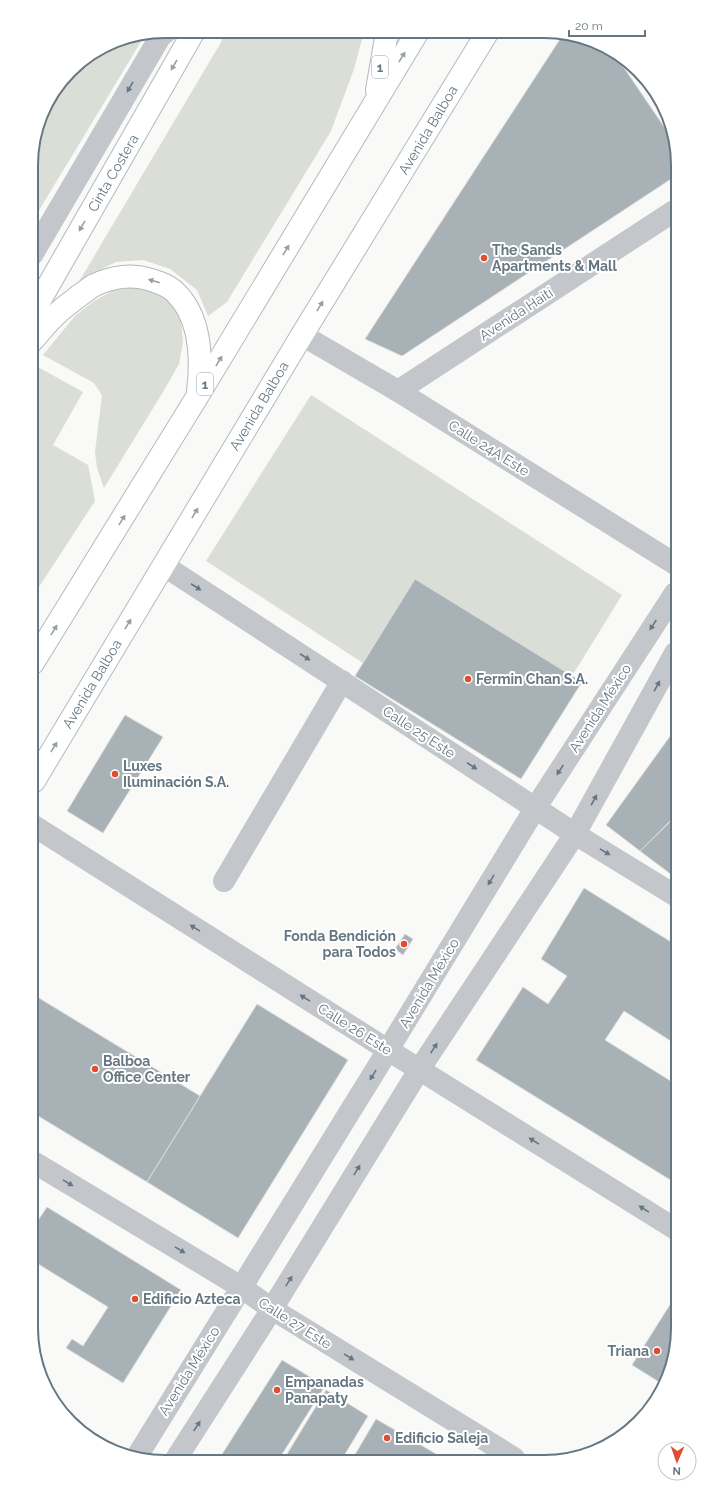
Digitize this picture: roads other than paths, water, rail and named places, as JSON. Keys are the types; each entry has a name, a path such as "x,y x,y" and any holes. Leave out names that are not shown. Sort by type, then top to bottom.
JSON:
{"main road":[{"name":"Cinta Costera","path":"38,304 190,38"},
{"name":"1","path":"38,655 197,397 374,103 385,38"},
{"path":"374,103 414,38"},
{"name":"Avenida Balboa","path":"38,774 302,335 484,38"},
{"path":"38,335 60,311 94,285 107,280 140,276 161,282 174,291 185,303 193,321 200,359 200,378 197,397"}],"street":[{"path":"38,245 159,38"},
{"name":"Avenida Haití","path":"398,391 671,213"},
{"name":"Calle 24A Este","path":"302,335 398,391 671,562"},
{"name":"Calle 25 Este","path":"163,565 536,807 575,834 671,893"},
{"name":"Avenida México","path":"139,1453 536,807 671,599"},
{"path":"179,1455 272,1309 419,1070 575,834 671,660"},
{"path":"224,881 342,682"},
{"name":"Calle 26 Este","path":"38,829 419,1070 671,1226"},
{"name":"Calle 27 Este","path":"38,1165 241,1287 272,1309 509,1455"}],"place":[{"name":"The Sands Apartments & Mall","path":"484,258"},
{"name":"Fermin Chan S.A.","path":"468,679"},
{"name":"Luxes Iluminación S.A.","path":"115,774"},
{"name":"Fonda Bendición para Todos","path":"404,944"},
{"name":"Balboa Office Center","path":"95,1069"},
{"name":"Edificio Azteca","path":"135,1299"},
{"name":"Triana","path":"657,1351"},
{"name":"Empanadas Panapaty","path":"277,1390"},
{"name":"Edificio Saleja","path":"387,1438"}]}
